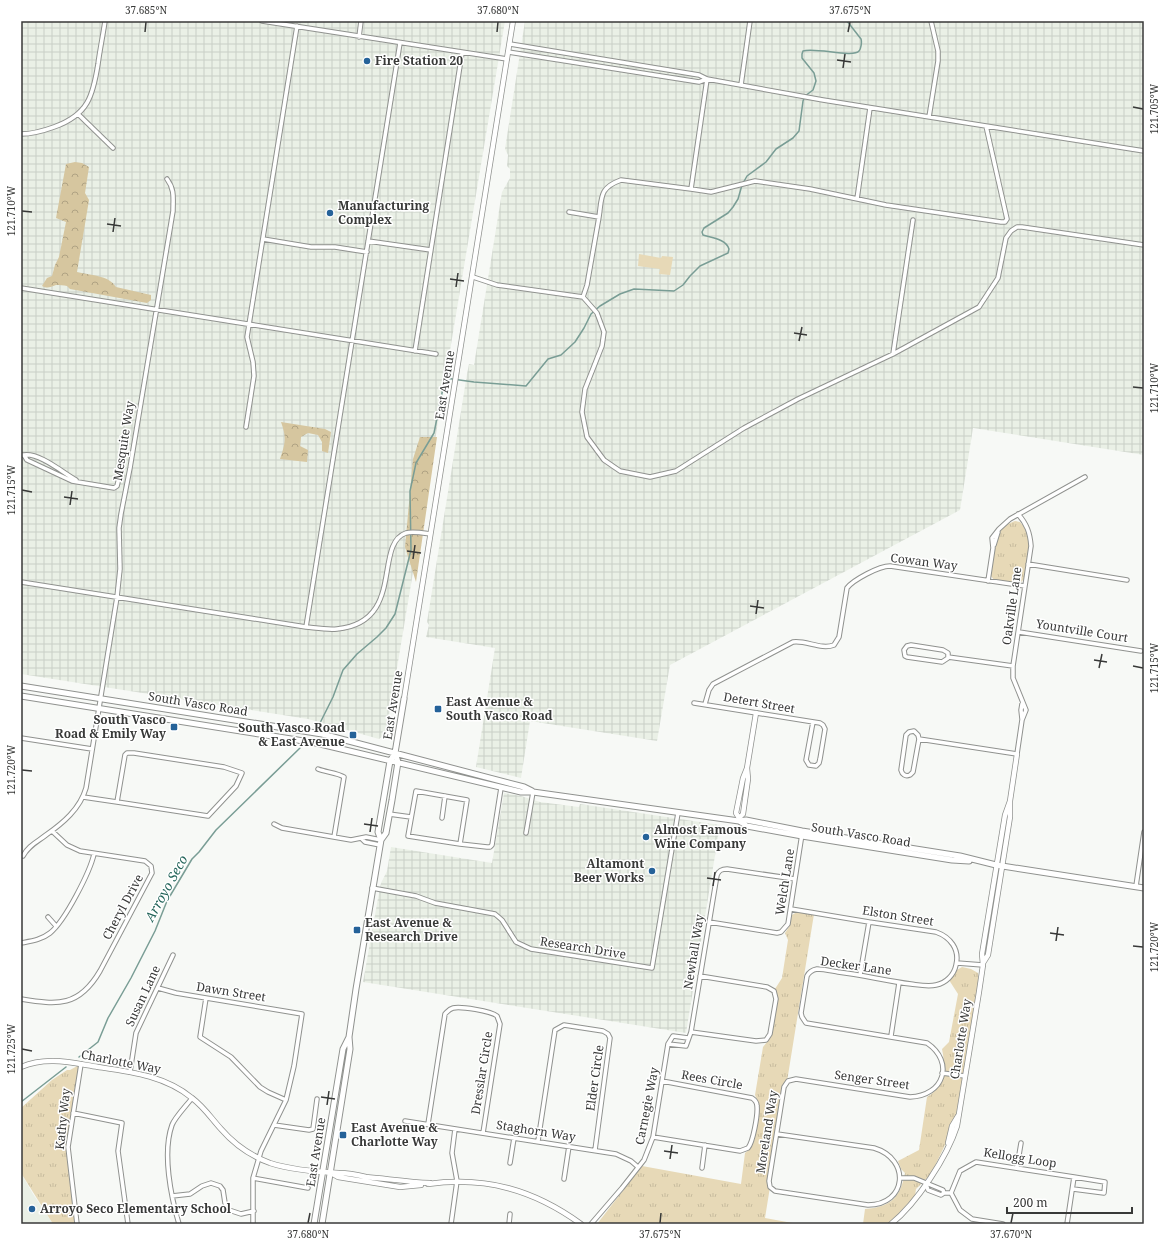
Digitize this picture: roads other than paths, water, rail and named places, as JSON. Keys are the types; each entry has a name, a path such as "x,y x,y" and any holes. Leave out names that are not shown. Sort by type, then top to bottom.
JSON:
{"main road":[{"name":"South Vasco Road","path":"21,686 314,733 524,787 533,792"},
{"name":"South Vasco Road","path":"21,696 294,739 398,762 521,792 533,792 678,813 746,820 802,833 960,856 996,865 1144,888"},
{"name":"East Avenue","path":"322,1224 350,1049 349,1037 380,842 378,832 390,761 395,753 404,699"},
{"name":"East Avenue","path":"380,842 386,833 398,762 395,753"},
{"name":"East Avenue","path":"314,1224 343,1049 349,1037"}],"street":[{"path":"21,134 30,134 44,130 70,120 87,104 96,81 105,21"},
{"path":"262,21 507,60"},
{"path":"359,37 361,21"},
{"name":"East Avenue","path":"404,699 514,21"},
{"path":"742,85 750,21"},
{"path":"929,117 938,61 938,51 931,21"},
{"path":"246,427 254,376 253,362 247,337 297,26"},
{"path":"306,627 400,43"},
{"path":"510,44 699,75 707,79 870,108 1144,151"},
{"path":"415,351 462,52"},
{"path":"508,52 699,82 707,79"},
{"path":"691,190 707,79"},
{"path":"857,200 870,108"},
{"path":"78,114 113,148"},
{"path":"583,297 587,286 603,193 610,184 621,180 711,192 755,181 810,189 886,205 1005,222 1007,219 986,126"},
{"name":"Mesquite Way","path":"83,797 117,597 120,568 120,521 173,211 172,187 167,179"},
{"path":"569,212 599,217"},
{"path":"893,354 913,220"},
{"path":"473,277 497,285 583,297 589,302 597,313 604,332 602,346 585,389 582,412 587,437 604,460 620,471 650,477 676,471 744,428 798,399 893,354 979,307 998,278 1006,238 1010,231 1017,227 1144,245"},
{"path":"263,239 311,247 335,247 367,252"},
{"path":"368,241 431,250"},
{"path":"21,288 352,342 436,354"},
{"path":"22,455 27,460 66,479 114,488 117,486 119,478"},
{"path":"988,581 993,548 992,538 999,529 1018,514 1085,477"},
{"name":"Oakville Lane","path":"1002,865 1010,817 1010,801 1022,720 1026,710 1022,703 1014,678 1013,666 1031,546 1030,533 1025,522 1018,514"},
{"path":"21,582 306,627 336,629 348,627 362,621 372,613 377,606 382,596 391,548 394,542 399,537 409,532 430,534"},
{"path":"1028,564 1127,580"},
{"name":"Cowan Way","path":"705,704 709,690 713,684 793,642 828,646 834,645 839,637 846,588 881,567 890,566 1025,586"},
{"name":"Yountville Court","path":"1019,632 1141,651"},
{"path":"911,645 937,649 946,651 948,657 942,662 909,658 905,656 904,650 907,646 911,645"},
{"path":"948,657 1013,666"},
{"name":"Detert Street","path":"694,703 820,723 824,725 825,729 820,759 816,766 809,765 806,760 813,722"},
{"path":"739,820 743,814 748,779 747,768 756,713"},
{"path":"914,731 918,735 919,739 914,772 905,776 901,770 906,735 909,732 914,731"},
{"path":"21,738 92,749"},
{"path":"919,739 1017,754"},
{"path":"23,856 27,849 52,831 72,813 83,797 208,816 236,786 242,773 224,767 127,753 125,755 117,802"},
{"path":"318,769 344,777 334,837"},
{"path":"460,844 467,800 416,791 408,836 460,844 487,848 492,845 502,788"},
{"path":"526,832 533,792"},
{"path":"442,818 445,796"},
{"name":"Oakville Lane","path":"996,865 1004,815 1010,801"},
{"name":"Research Drive","path":"372,888 416,896 435,903 495,914 502,920 516,942 531,949 652,968 678,813"},
{"path":"389,814 411,817"},
{"path":"274,824 282,828 351,840 366,838 380,842"},
{"name":"Cheryl Drive","path":"21,999 59,1002 73,998 87,989 100,971 152,873 151,866 145,861 94,854 73,848 62,841 52,831"},
{"path":"1136,886 1144,832"},
{"name":"Welch Lane","path":"709,922 781,932 788,924 802,833"},
{"path":"21,943 40,939 50,933 56,926 64,916 89,870 94,854"},
{"name":"Charlotte Way","path":"891,1224 913,1201 926,1184 954,1137 983,965 982,954 996,865"},
{"name":"Charlotte Way","path":"983,965 988,955 1002,865"},
{"name":"Newhall Way","path":"688,1038 691,1032 717,875 721,870 727,869 795,879"},
{"name":"Elston Street","path":"791,908 941,934 952,943 958,956 957,963"},
{"path":"48,917 56,926"},
{"path":"860,974 869,922"},
{"name":"Susan Lane","path":"130,1072 136,1033 173,955"},
{"path":"957,963 983,965"},
{"name":"Decker Lane","path":"942,1073 943,1065 941,1058 932,1047 926,1043 806,1023 802,1017 807,976 809,972 817,969 860,974 899,983 935,986 943,983 949,978 957,963"},
{"path":"691,1032 756,1042 766,1040 770,1034 776,999 774,991 767,987 700,976"},
{"path":"890,1036 899,983"},
{"name":"Dawn Street","path":"158,988 176,993 302,1014 294,1066 286,1100"},
{"path":"206,998 200,1038 231,1057 260,1087 286,1100 262,1151 253,1178 253,1224"},
{"name":"Dresslar Circle","path":"428,1124 445,1014 450,1009 456,1008 477,1011 495,1014 499,1019 500,1024 483,1133"},
{"name":"Elder Circle","path":"538,1141 556,1030 561,1025 572,1026 603,1031 608,1034 610,1038 595,1150"},
{"path":"673,1036 688,1038 686,1046 668,1044 673,1036"},
{"name":"Carnegie Way","path":"591,1224 622,1188 648,1152 653,1137 668,1044"},
{"name":"Charlotte Way","path":"21,1067 40,1061 57,1060 130,1072 162,1080 173,1085 202,1106 219,1128 242,1149 260,1158 282,1166 331,1173 338,1177 400,1187 457,1181 487,1184 519,1191 552,1205 581,1224"},
{"name":"Kathy Way","path":"77,1224 68,1147 78,1064"},
{"path":"942,1073 965,1076"},
{"name":"Senger Street","path":"788,1081 796,1079 910,1097 930,1092 939,1083 942,1073"},
{"name":"Rees Circle","path":"653,1137 740,1151 748,1148 752,1141 757,1108 755,1101 752,1098 748,1096 662,1081"},
{"name":"Moreland Way","path":"788,1081 784,1087 769,1181 770,1187 775,1191 876,1205 888,1200 893,1195 900,1178"},
{"path":"179,1224 173,1204 167,1153 172,1125 192,1098"},
{"path":"274,1125 309,1130 313,1129 317,1100"},
{"path":"73,1113 122,1123 118,1151 128,1224"},
{"name":"Staghorn Way","path":"404,1120 595,1150 622,1156 638,1167"},
{"path":"451,1224 457,1181 452,1153 454,1129"},
{"path":"777,1134 882,1150 894,1159 900,1173 900,1178 914,1178 934,1186 942,1190 944,1193"},
{"path":"510,1163 514,1138"},
{"path":"1017,1167 1021,1142"},
{"path":"702,1168 705,1145"},
{"path":"564,1179 569,1146"},
{"name":"Kellogg Loop","path":"951,1193 960,1171 976,1162 1017,1167 1105,1182 1104,1192 1073,1189"},
{"path":"1067,1224 1074,1177"},
{"path":"253,1178 308,1188"},
{"path":"172,1196 190,1194 202,1186 212,1183 220,1186 223,1190 224,1203 229,1210 241,1214 254,1211"},
{"path":"926,1184 928,1190 941,1196 944,1193 951,1193 960,1210 972,1219 1003,1224"},
{"path":"508,1224 510,1214"}],"waterway":[{"name":"Arroyo Seco","path":"317,729 333,697 343,670 357,654 386,628 395,614 411,550 410,491 416,463 434,433 445,378 526,386 548,359 561,355 575,342 591,314 600,306 620,294 634,289 674,291 683,285 700,266 728,253 729,249 725,243 718,239 703,235 702,232 704,228 728,213 738,199 742,185 747,176 766,162 776,149 793,138 799,131 803,101 805,96 813,90 816,81 814,73 802,58 803,51 816,50 855,53 860,50 861,39 847,21"},
{"name":"Arroyo Seco","path":"79,1057 98,1042 108,1018 131,978 155,931 167,901 192,859 216,830 300,748"},
{"name":"Arroyo Seco","path":"21,1102 66,1067"}],"place":[{"name":"Fire Station 20","path":"367,61"},
{"name":"Manufacturing Complex","path":"330,213"},
{"name":"East Avenue & South Vasco Road","path":"438,709"},
{"name":"South Vasco Road & Emily Way","path":"174,727"},
{"name":"South Vasco Road & East Avenue","path":"353,735"},
{"name":"Almost Famous Wine Company","path":"646,837"},
{"name":"Altamont Beer Works","path":"652,871"},
{"name":"East Avenue & Research Drive","path":"357,930"},
{"name":"East Avenue & Charlotte Way","path":"343,1135"},
{"name":"Arroyo Seco Elementary School","path":"32,1209"}]}
